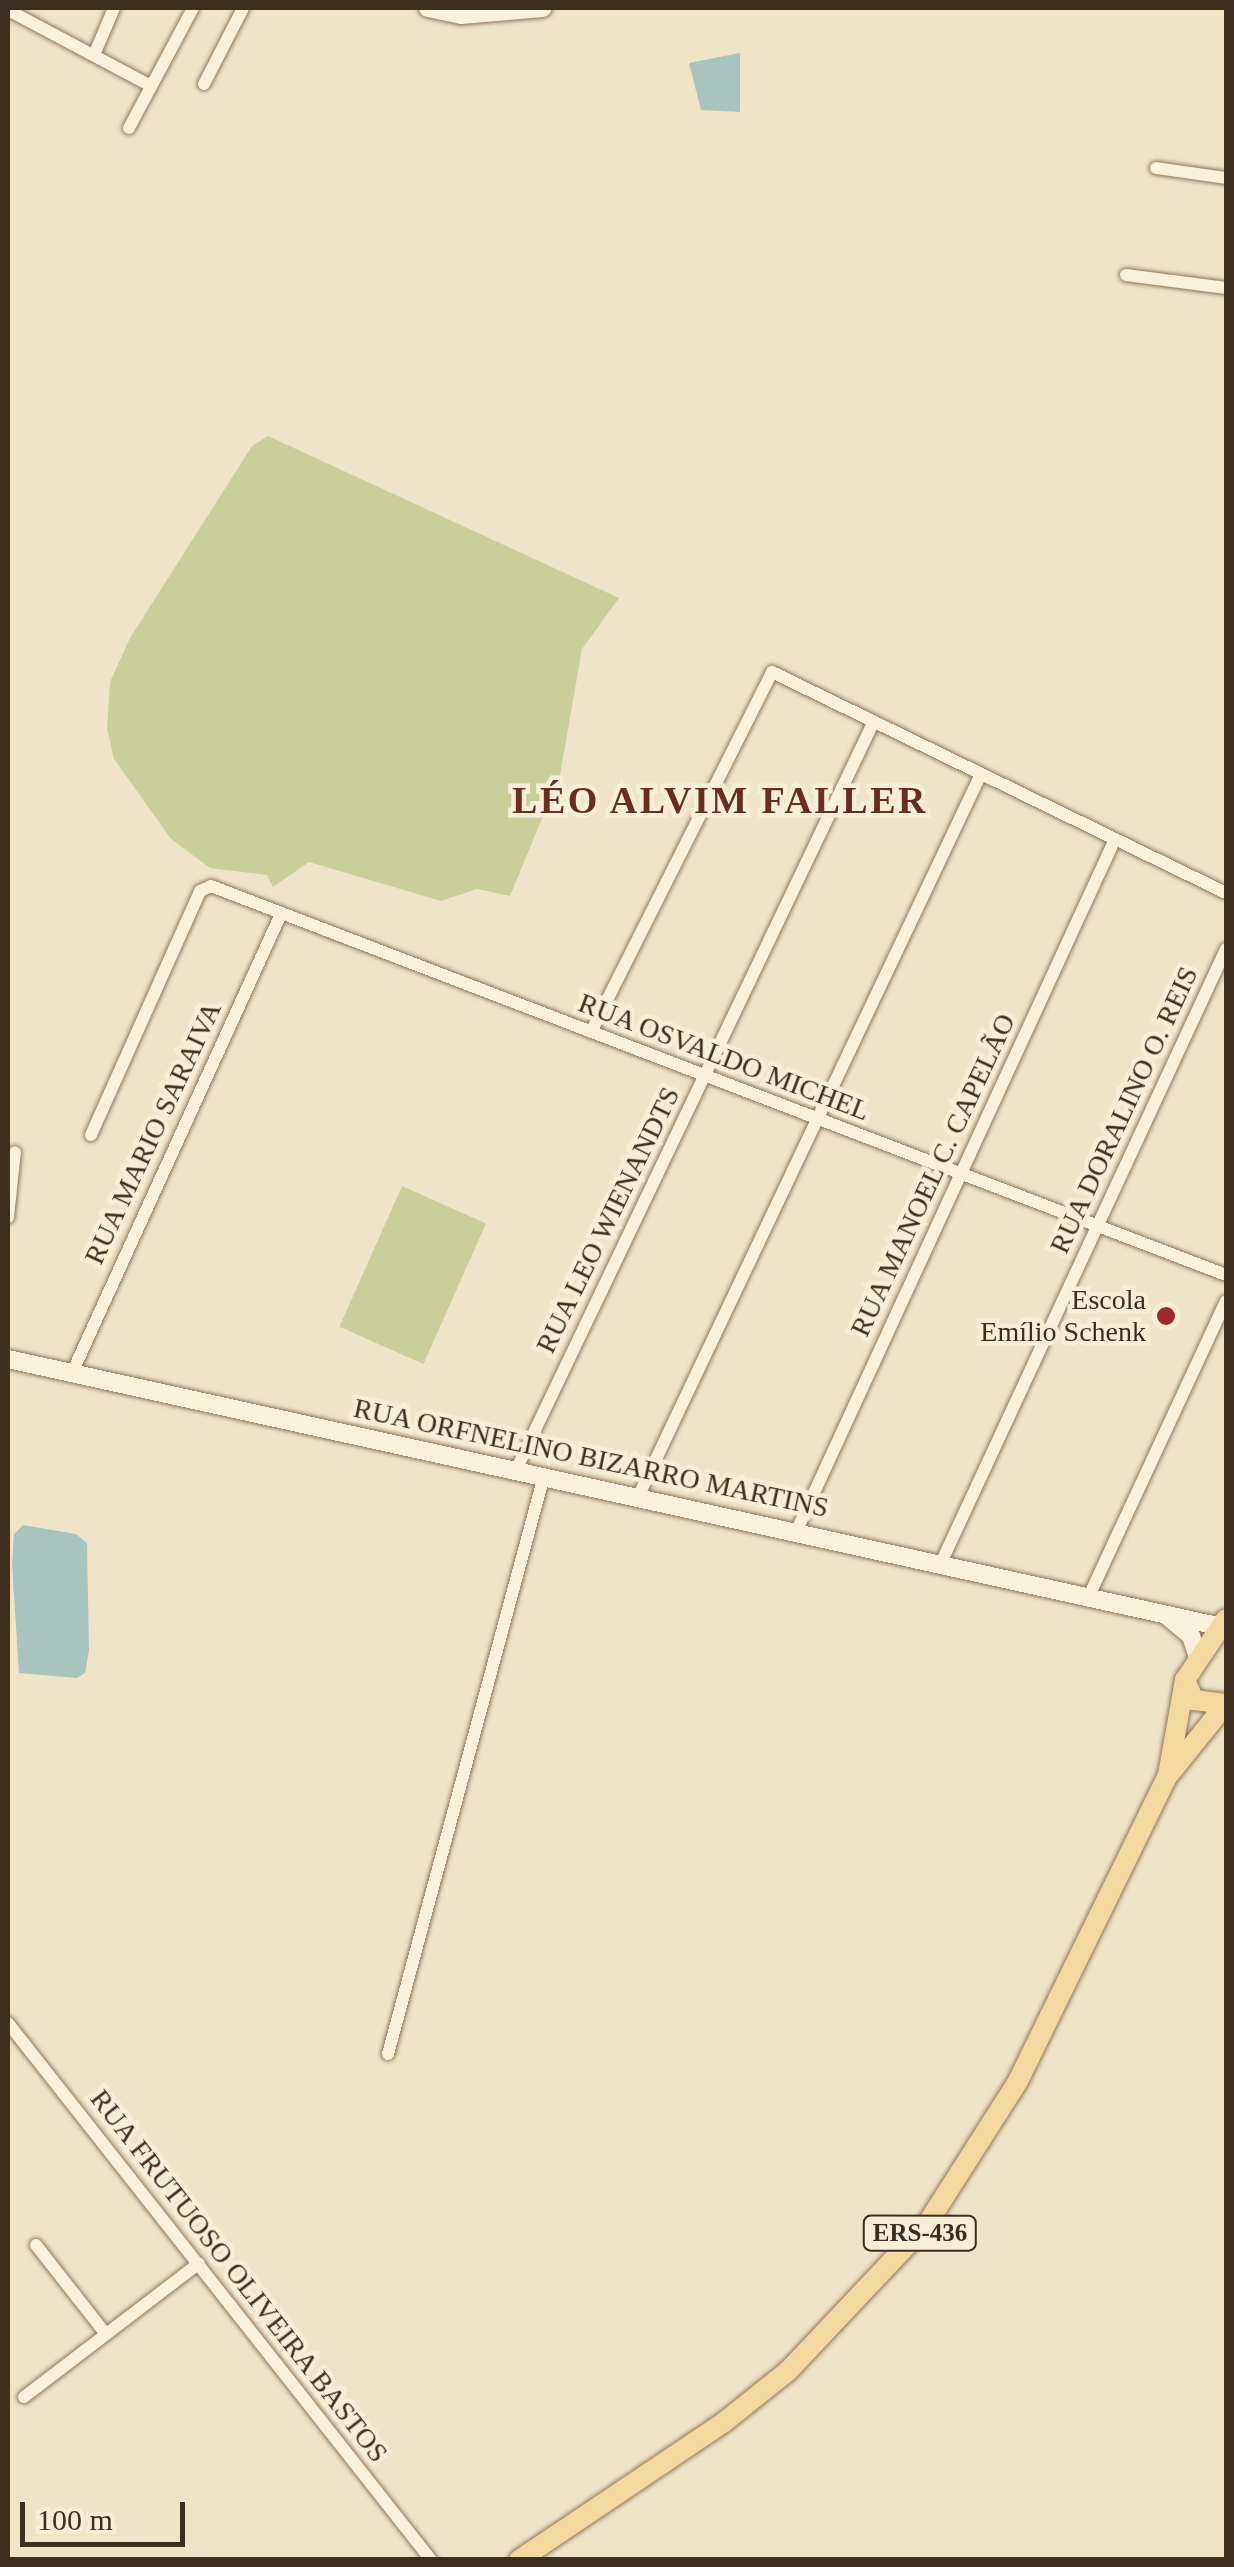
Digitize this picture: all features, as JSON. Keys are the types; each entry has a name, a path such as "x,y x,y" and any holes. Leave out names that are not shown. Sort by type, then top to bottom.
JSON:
{"main road":[{"name":"ERS-436","path":"1167,1777 1185,1680 1197,1654 1224,1624"},
{"path":"1185,1680 1194,1700 1226,1704"},
{"name":"ERS-436","path":"519,2560 749,2402 844,2318 904,2252 954,2189 1010,2096 1167,1777 1226,1704"}],"street":[{"path":"94,55 114,8"},
{"path":"129,128 193,8"},
{"path":"204,84 243,8"},
{"path":"428,8 461,16 543,8"},
{"path":"8,10 151,86"},
{"path":"1156,168 1226,178"},
{"path":"1126,275 1226,288"},
{"path":"591,1032 772,672 1226,893"},
{"name":"RUA LEO WIENANDTS","path":"516,1470 874,721"},
{"path":"638,1497 981,774"},
{"name":"RUA MANOEL C. CAPELÃO","path":"796,1532 1115,839"},
{"name":"RUA OSVALDO MICHEL","path":"91,1134 204,886 1226,1276"},
{"name":"RUA MARIO SARAIVA","path":"72,1372 281,914"},
{"name":"RUA DORALINO O. REIS","path":"940,1563 1226,949"},
{"path":"8,1217 15,1152"},
{"path":"1089,1596 1226,1301"},
{"name":"RUA ORFNELINO BIZARRO MARTINS","path":"8,1358 1224,1624"},
{"path":"388,2054 544,1476"},
{"path":"1162,1612 1191,1636 1197,1654"},
{"name":"RUA FRUTUOSO OLIVEIRA BASTOS","path":"8,2023 432,2560"},
{"path":"36,2245 105,2333"},
{"path":"24,2397 199,2263"}],"green space":[{"path":"268,436 619,598 582,649 560,775 510,896 477,889 441,901 309,862 273,887 267,875 210,868 171,839 114,759 107,729 110,682 130,638 252,446"},
{"path":"402,1186 486,1223 423,1364 339,1327"}],"water":[{"path":"740,53 740,112 701,110 689,63"},
{"path":"23,1525 76,1534 87,1543 89,1650 85,1673 77,1678 19,1673 12,1564 14,1534"}],"place":[{"name":"Escola Emílio Schenk","path":"1166,1316"}],"district":[{"name":"LÉO ALVIM FALLER","path":"720,801"}]}
